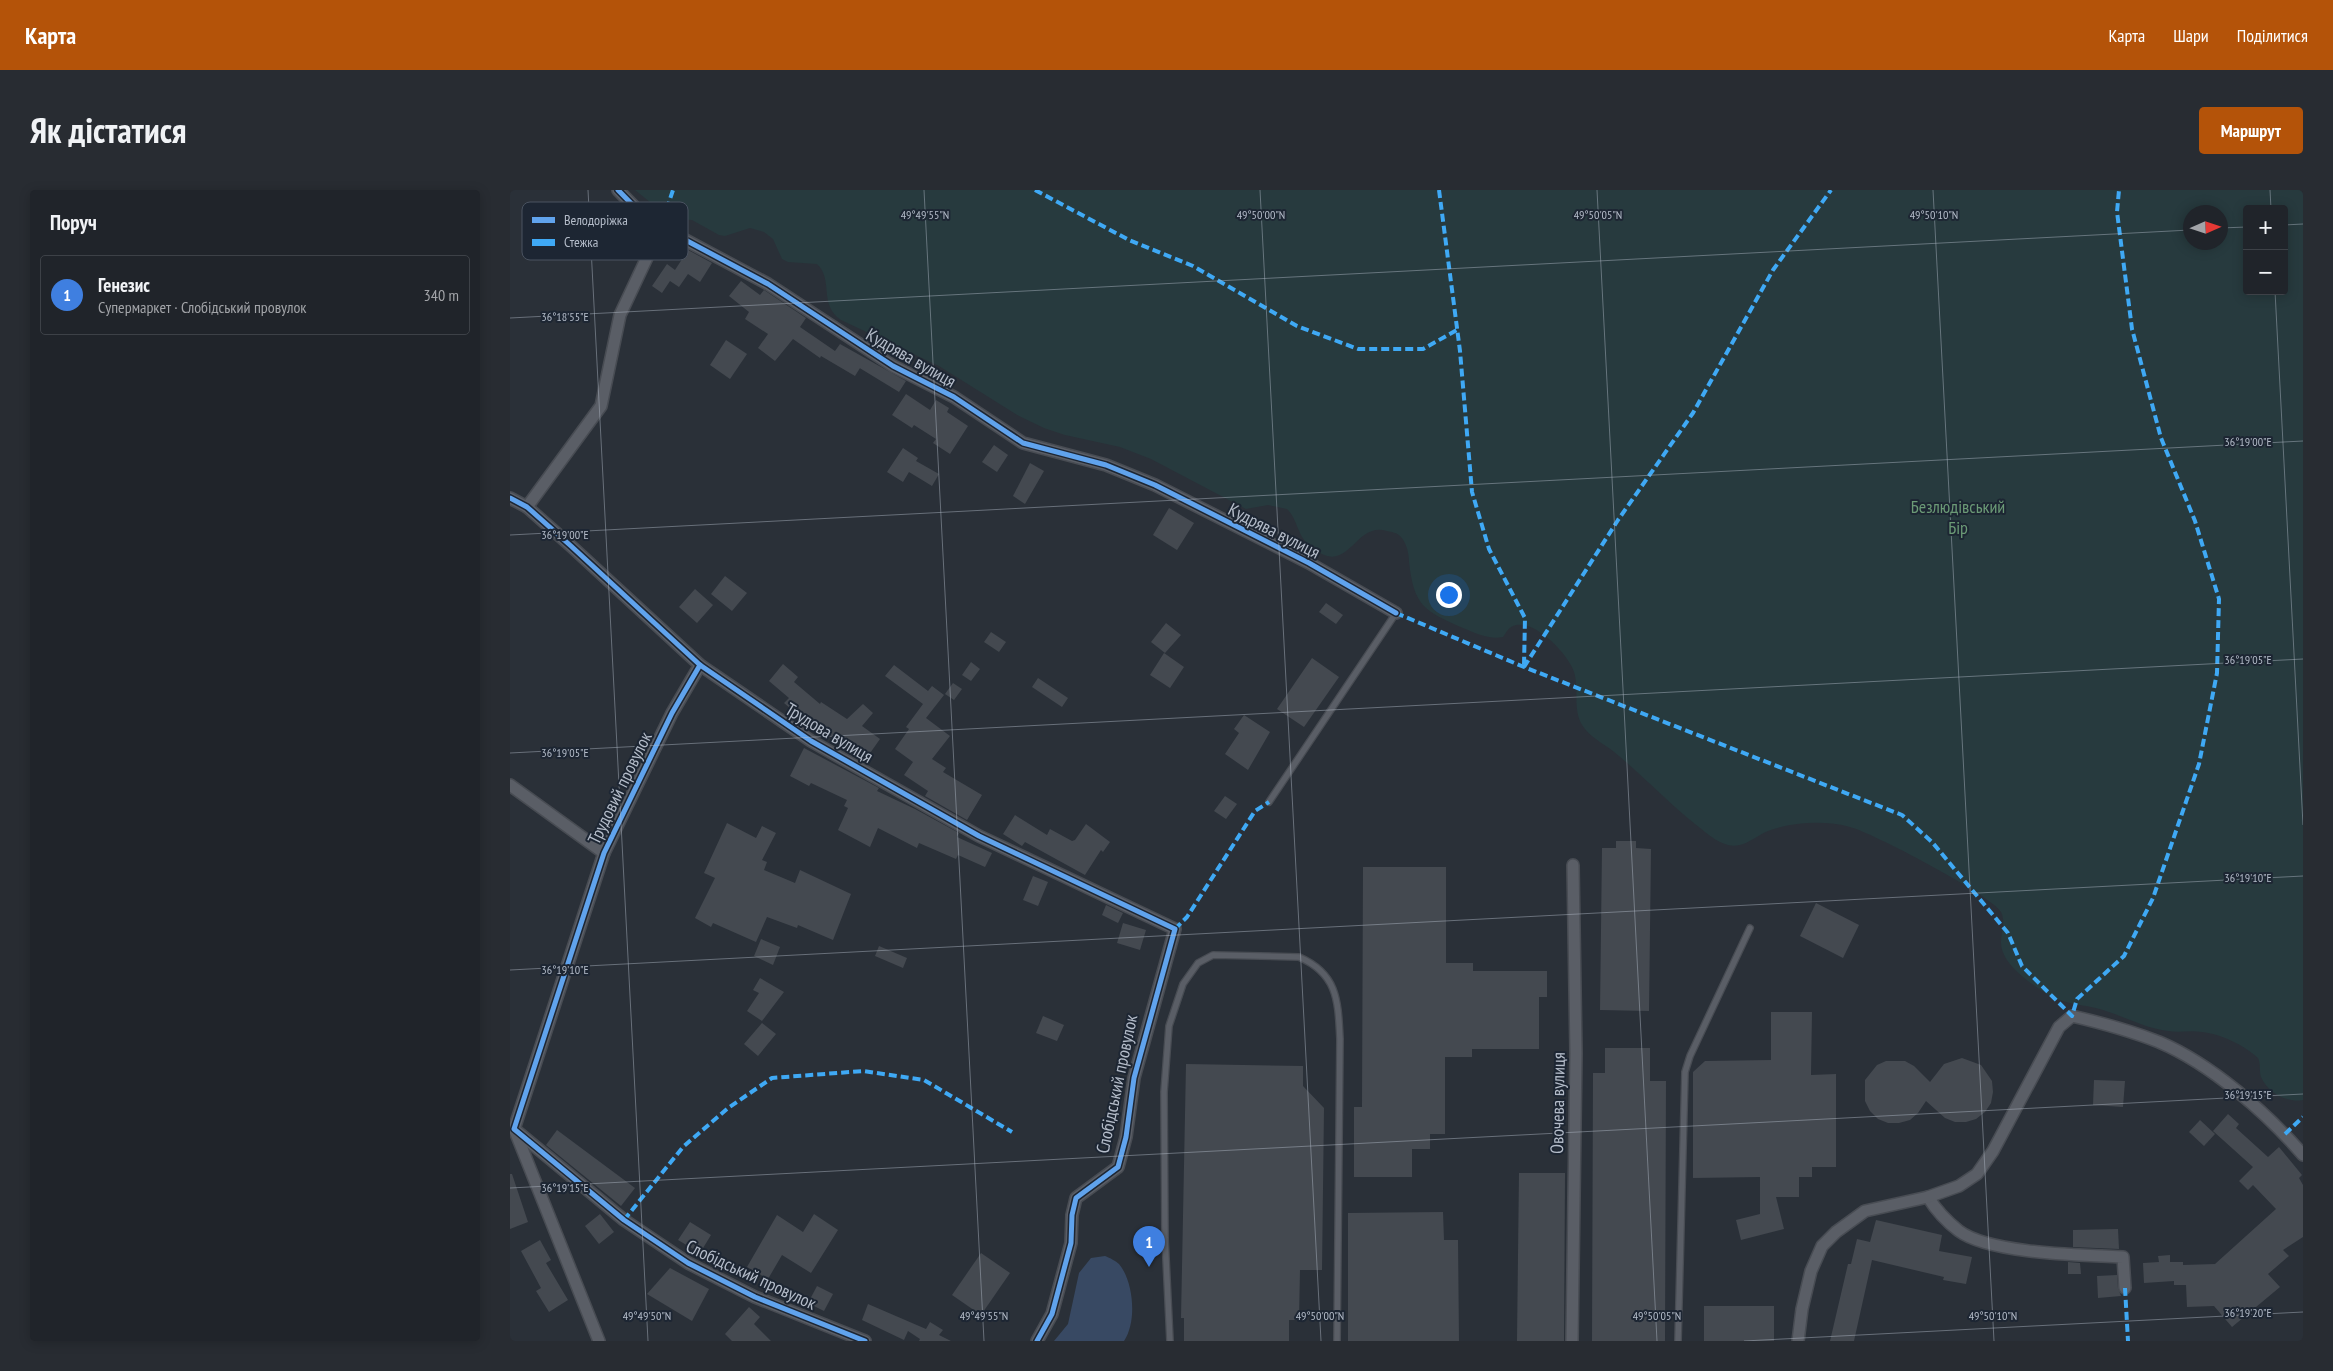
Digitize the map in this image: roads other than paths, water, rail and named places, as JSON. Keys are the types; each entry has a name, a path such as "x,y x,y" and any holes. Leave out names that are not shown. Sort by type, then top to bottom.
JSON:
{"street":[{"name":"Кудрява вулиця","path":"618,190 630,202"},
{"name":"Кудрява вулиця","path":"688,241 768,284 893,366 954,398 1024,443 1106,465 1155,485 1309,564 1396,613"},
{"path":"527,508 600,406 620,315 647,260"},
{"name":"Трудова вулиця","path":"510,498 527,508 700,665 811,741 971,831 1175,929"},
{"name":"Трудовий провулок","path":"512,1127 604,853 672,713 700,665"},
{"path":"510,785 604,853"},
{"name":"Овочева вулиця","path":"1572,1341 1576,1053 1573,865"},
{"name":"Слобідський провулок","path":"1037,1341 1052,1314 1071,1243 1072,1215 1076,1198 1118,1167 1126,1137 1134,1078 1175,929"},
{"path":"1798,1341 1802,1309 1811,1270 1822,1246 1836,1232 1866,1211 1928,1197 1959,1186 1977,1174 1993,1151 2059,1027 2072,1016 2112,1025 2161,1043 2203,1067 2268,1116 2303,1155"},
{"path":"512,1127 599,1341"},
{"name":"Слобідський провулок","path":"512,1127 563,1171 608,1204 624,1220 688,1263 756,1296 865,1341"},
{"path":"1928,1197 1938,1213 1960,1232 1989,1242 2044,1253 2123,1257 2125,1288"}],"lane":[{"path":"1269,802 1396,613"},
{"path":"1678,1341 1685,1072 1690,1056 1750,928"},
{"path":"1170,1341 1165,1238 1164,1102 1169,1026 1183,984 1198,964 1213,956 1299,957 1310,962 1328,978 1338,1000 1340,1049 1338,1341"}],"water":[{"path":"1105,1256 1119,1264 1131,1291 1131,1323 1124,1341 1054,1341 1068,1324 1079,1273 1091,1258"}],"place":[{"name":"Генезис","path":"1149,1267"}],"park label":[{"name":"Безлюдівський Бір","path":"1958,517"}]}
